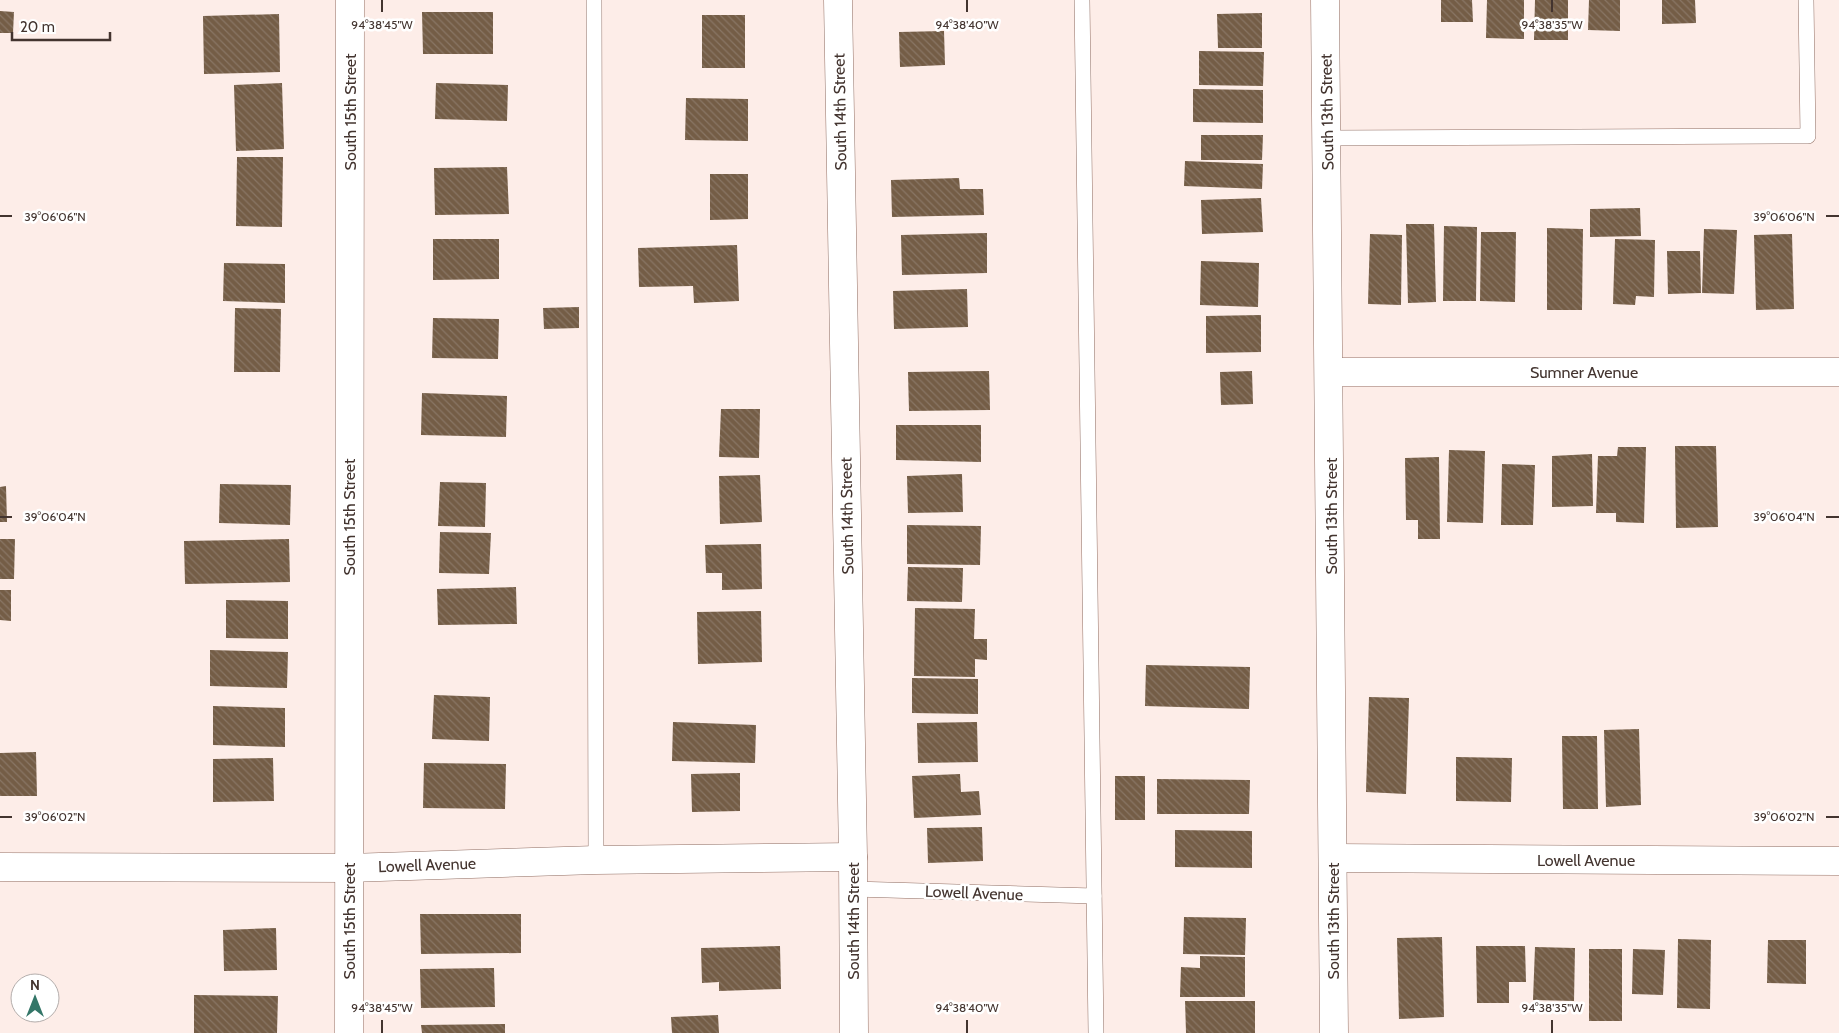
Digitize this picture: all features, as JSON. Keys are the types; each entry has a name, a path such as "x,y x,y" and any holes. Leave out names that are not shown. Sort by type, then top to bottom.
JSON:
{"street":[{"name":"South 15th Street","path":"349,1033 350,0"},
{"name":"South 14th Street","path":"838,0 853,857 854,1033"},
{"name":"South 13th Street","path":"1325,0 1330,372 1334,1033"},
{"name":"Sumner Avenue","path":"1330,372 1839,372"},
{"name":"Lowell Avenue","path":"0,867 349,868 596,860 853,857"},
{"name":"Lowell Avenue","path":"1333,858 1839,861"}],"lane":[{"path":"594,0 596,860"},
{"path":"1082,0 1096,1033"},
{"path":"1327,138 1808,136 1806,0"},
{"name":"Lowell Avenue","path":"853,889 1094,896"}],"building":[{"path":"1441,0 1472,0 1473,22 1441,22"},
{"path":"1487,0 1524,0 1524,39 1486,38"},
{"path":"1535,0 1568,0 1568,40 1534,40"},
{"path":"1589,0 1620,0 1620,31 1588,30"},
{"path":"1662,0 1695,0 1696,23 1662,24"},
{"path":"0,11 14,12 13,33 0,33"},
{"path":"422,12 493,12 493,54 423,54"},
{"path":"1262,13 1262,48 1218,48 1217,14"},
{"path":"279,14 280,72 204,74 203,16"},
{"path":"702,15 745,15 745,68 702,68"},
{"path":"944,31 945,65 900,67 899,32"},
{"path":"1199,51 1264,52 1263,86 1199,85"},
{"path":"282,83 284,149 236,151 234,85"},
{"path":"436,83 508,85 507,121 435,119"},
{"path":"1193,89 1263,90 1263,123 1193,122"},
{"path":"686,98 748,99 748,141 685,140"},
{"path":"1201,135 1263,135 1262,160 1201,160"},
{"path":"237,157 283,157 282,227 236,226"},
{"path":"1185,161 1263,164 1262,189 1184,186"},
{"path":"507,167 509,214 435,215 434,168"},
{"path":"710,174 748,174 748,219 710,220"},
{"path":"959,178 960,189 983,189 984,215 892,217 891,180"},
{"path":"1261,198 1263,232 1202,234 1201,200"},
{"path":"1640,208 1641,236 1590,237 1590,209"},
{"path":"1406,224 1434,224 1436,302 1408,303"},
{"path":"1444,226 1477,227 1476,301 1443,301"},
{"path":"1547,228 1583,229 1582,310 1547,310"},
{"path":"1704,229 1737,230 1734,294 1702,293"},
{"path":"1481,232 1516,232 1515,302 1480,301"},
{"path":"987,233 987,273 902,275 901,235"},
{"path":"1370,234 1402,235 1401,305 1368,304"},
{"path":"1792,234 1794,309 1756,310 1754,235"},
{"path":"433,239 499,239 499,279 433,280"},
{"path":"1615,239 1655,240 1654,297 1636,296 1635,305 1613,304"},
{"path":"737,245 739,301 694,303 693,286 639,287 638,248"},
{"path":"1667,251 1700,251 1701,293 1668,294"},
{"path":"1201,261 1259,263 1258,307 1200,305"},
{"path":"224,263 285,264 285,303 223,301"},
{"path":"967,289 968,327 894,329 893,291"},
{"path":"579,307 579,328 544,329 543,308"},
{"path":"235,308 281,309 280,372 234,372"},
{"path":"1261,315 1261,352 1206,353 1206,316"},
{"path":"433,318 499,319 498,359 432,358"},
{"path":"989,371 990,410 909,411 908,372"},
{"path":"1252,371 1253,404 1221,405 1220,372"},
{"path":"422,393 507,396 506,437 421,435"},
{"path":"721,409 760,409 759,458 719,457"},
{"path":"896,425 981,425 981,462 896,460"},
{"path":"1675,446 1716,446 1718,527 1676,528"},
{"path":"1618,447 1646,447 1644,523 1616,522 1616,513 1596,513 1598,456 1617,456"},
{"path":"1449,450 1485,451 1483,523 1447,522"},
{"path":"1592,454 1593,506 1552,507 1552,456"},
{"path":"1439,457 1440,539 1418,539 1418,520 1406,520 1405,458"},
{"path":"1502,464 1535,465 1533,525 1501,525"},
{"path":"962,474 963,512 908,513 907,476"},
{"path":"760,475 762,522 720,524 719,476"},
{"path":"440,482 486,483 485,527 438,526"},
{"path":"220,484 291,485 290,525 219,523"},
{"path":"6,486 7,522 0,522 0,487"},
{"path":"907,525 981,526 980,565 907,564"},
{"path":"440,532 491,533 489,574 439,573"},
{"path":"0,539 15,539 14,579 0,579"},
{"path":"289,539 290,582 185,584 184,541"},
{"path":"761,544 762,589 722,590 722,573 706,573 705,545"},
{"path":"908,567 963,568 962,602 907,601"},
{"path":"516,587 517,624 438,625 437,589"},
{"path":"0,590 11,590 11,621 0,620"},
{"path":"226,600 288,601 288,639 226,638"},
{"path":"915,608 975,609 974,639 987,639 987,660 975,659 975,677 914,676"},
{"path":"761,611 762,662 698,664 697,612"},
{"path":"210,650 288,652 287,688 210,686"},
{"path":"1146,665 1250,667 1249,709 1145,706"},
{"path":"912,678 978,679 978,714 912,713"},
{"path":"434,695 490,697 489,741 432,739"},
{"path":"1369,697 1409,698 1406,794 1366,792"},
{"path":"213,706 285,708 285,747 213,745"},
{"path":"673,722 756,725 755,763 672,761"},
{"path":"977,722 978,762 918,763 917,723"},
{"path":"1639,729 1641,805 1606,807 1604,730"},
{"path":"1562,736 1597,736 1598,809 1563,809"},
{"path":"36,752 37,796 0,796 0,753"},
{"path":"1456,757 1512,758 1511,802 1456,801"},
{"path":"273,758 274,801 213,802 213,759"},
{"path":"424,763 506,764 505,809 423,808"},
{"path":"740,773 740,811 692,812 691,774"},
{"path":"960,774 961,792 979,791 981,815 914,818 912,776"},
{"path":"1115,776 1145,776 1145,820 1115,820"},
{"path":"1157,779 1250,780 1249,814 1157,814"},
{"path":"982,827 983,861 928,863 927,828"},
{"path":"1175,830 1252,831 1252,868 1175,867"},
{"path":"420,914 521,914 521,953 421,954"},
{"path":"1184,917 1246,918 1245,955 1183,954"},
{"path":"276,928 277,970 224,971 223,930"},
{"path":"1442,937 1444,1017 1399,1019 1397,938"},
{"path":"1678,939 1711,940 1710,1009 1677,1008"},
{"path":"1768,940 1806,940 1806,984 1767,983"},
{"path":"780,946 781,989 719,991 719,982 702,983 701,948"},
{"path":"1476,946 1525,946 1526,982 1509,982 1509,1003 1477,1003"},
{"path":"1535,947 1575,948 1574,1001 1533,1000"},
{"path":"1589,949 1622,949 1622,1021 1589,1021"},
{"path":"1633,949 1665,950 1663,995 1632,994"},
{"path":"1200,956 1245,957 1245,997 1180,997 1181,967 1200,968"},
{"path":"494,968 495,1007 421,1008 420,969"},
{"path":"194,995 278,996 277,1033 194,1033"},
{"path":"1185,1001 1255,1001 1255,1033 1186,1033"},
{"path":"718,1015 719,1033 672,1033 671,1017"},
{"path":"505,1024 505,1033 422,1033 421,1025"}]}
